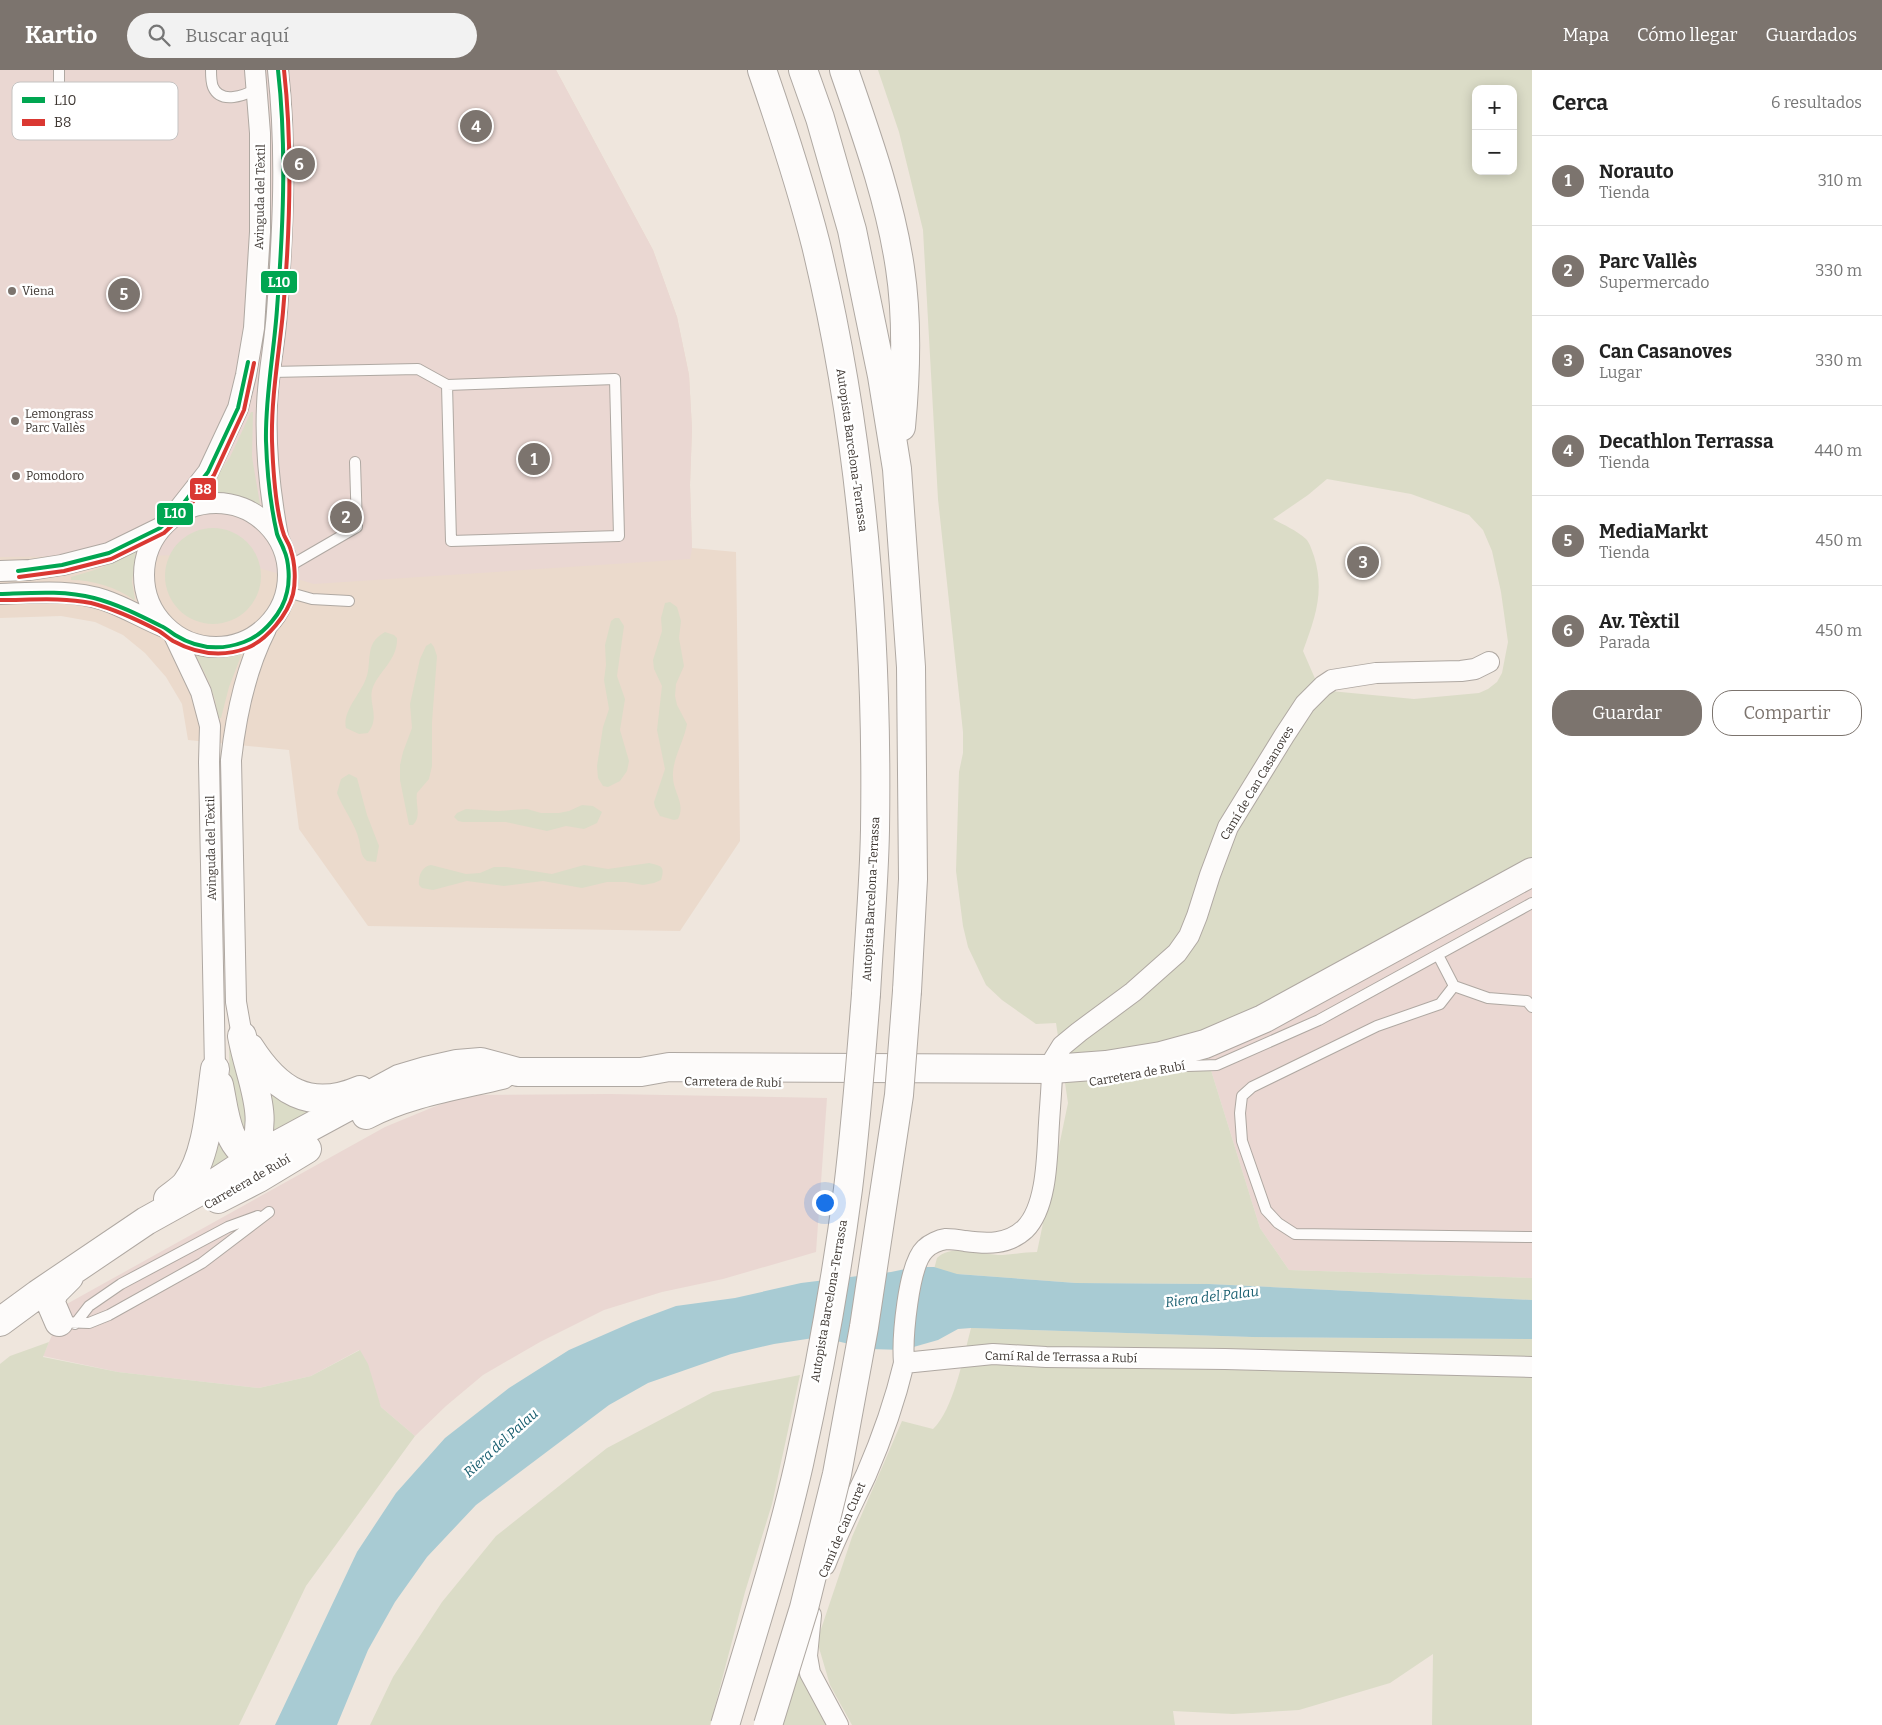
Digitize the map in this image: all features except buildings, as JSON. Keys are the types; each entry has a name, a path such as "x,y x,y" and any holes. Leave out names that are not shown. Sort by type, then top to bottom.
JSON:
{"main road":[{"name":"Autopista Barcelona-Terrassa","path":"725,1725 764,1594 798,1465 830,1306 848,1189 866,994 875,830 873,670 861,498 838,355 816,245 785,136 762,70"},
{"path":"768,1725 804,1608 839,1464 864,1327 899,1095 913,879 911,667 897,469 882,376 852,230 820,118 803,70"},
{"path":"844,70 866,134 889,213 900,268 906,375 897,469"},
{"path":"857,70 862,84 866,134"},
{"name":"Carretera de Rubí","path":"641,1072 667,1080 962,1085 1092,1075 1112,1071 1129,1062 1196,1047 1245,1028 1420,935 1468,906 1528,881"},
{"name":"Carretera de Rubí","path":"0,1343 53,1311 113,1262 187,1216 259,1178 371,1112 453,1085 518,1072 641,1072 669,1067 939,1069 968,1075 1052,1077 1099,1083 1151,1075 1188,1066 1220,1054 1289,1021 1399,964 1528,881"},
{"path":"242,1036 256,1058 274,1079 290,1091 306,1097 328,1098 348,1095 375,1083 399,1079"},
{"path":"187,1216 215,1193 243,1176 253,1158 261,1127 261,1113 256,1089 247,1064 242,1036"},
{"name":"Carretera de Rubí","path":"0,1322 53,1311 82,1264 146,1221 218,1181 253,1158 399,1079 456,1064 481,1062 518,1072"},
{"path":"215,1069 221,1094 223,1114 237,1144 253,1158 284,1155 313,1145"},
{"path":"0,1333 31,1311 53,1311 55,1274 71,1259 168,1199 184,1186 192,1175 203,1146 215,1069"}],"street":[{"name":"Avinguda del Tèxtil","path":"278,70 282,107 283,214 277,310 267,404 266,439 270,489 278,537"},
{"name":"Avinguda del Tèxtil","path":"175,514 208,472 238,408 246,375 254,328 259,270 262,177 256,80"},
{"path":"0,594 52,593 91,596 116,605 197,646 222,648 246,642 267,627 279,611 287,592 288,567 285,551 278,537 262,519 242,507 220,502 196,504 175,514 160,528 149,547 143,568 144,589 151,610 169,631"},
{"path":"0,571 30,570 62,565 109,553 138,537 160,528"},
{"name":"Avinguda del Tèxtil","path":"242,1036 236,1002 231,760 235,726 243,692 257,646 267,627"},
{"name":"Avinguda del Tèxtil","path":"169,631 201,692 210,726 215,1069"},
{"name":"Camí de Can Casanoves","path":"1052,1077 1054,1059 1062,1046 1147,981 1186,942 1228,827 1305,704 1323,686 1332,680 1376,673 1461,672 1475,669 1489,662"},
{"path":"904,1363 903,1337 912,1277 917,1261 925,1249 934,1242 947,1239 987,1244 1004,1241 1016,1236 1027,1227 1033,1217 1043,1186 1046,1167 1052,1077"},
{"name":"Camí Ral de Terrassa a Rubí","path":"904,1363 1008,1354 1046,1358 1225,1359 1532,1366"},
{"name":"Camí de Can Curet","path":"838,1725 810,1672 807,1656 812,1610 819,1584 839,1529 866,1474 891,1413 904,1363"}],"lane":[{"path":"211,70 212,87 219,94 233,98 256,80"},
{"path":"271,372 418,369 446,385 615,379 619,536 451,541 446,385"},
{"path":"288,567 357,527 355,462"},
{"path":"287,592 312,599 350,602"},
{"path":"1188,1066 1217,1065 1319,1020 1532,903"},
{"path":"1438,955 1454,986 1488,998 1527,1001 1532,1007"},
{"path":"1454,986 1440,1004 1377,1026 1252,1087 1242,1096 1240,1113 1242,1141 1266,1210 1278,1223 1295,1234 1532,1237"},
{"path":"269,1212 202,1263 109,1315 89,1323 53,1311 89,1306 121,1284 228,1227 269,1212"}],"shaded area":[{"path":"0,70 556,70 653,250 677,317 689,375 692,429 690,485 692,548 736,552 740,841 680,931 368,926 299,829 289,750 188,740 182,704 166,677 145,653 123,635 95,622 61,616 0,618"},
{"path":"0,70 556,70 653,250 677,317 689,375 692,429 690,485 692,549 690,559 314,584 214,555 0,557"},
{"path":"1532,859 1532,1278 1289,1270 1260,1228 1201,1038"},
{"path":"610,1094 827,1098 816,1252 723,1279 662,1292 604,1310 540,1342 483,1375 446,1406 415,1436 381,1407 359,1350 311,1376 259,1388 118,1372 43,1356 65,1305 385,1127 466,1095"}],"green space":[{"path":"878,70 1532,70 1532,859 1201,1038 1260,1228 1289,1270 1532,1278 1532,1300 1209,1284 1076,1283 958,1274 945,1276 933,1273 937,1258 950,1251 998,1255 1037,1252 1068,1103 1056,1023 1036,1024 1002,1000 986,985 968,947 963,926 956,871 959,772 963,753 963,732 938,499 923,230 899,132","holes":["1327,479 1411,494 1469,515 1483,530 1492,551 1501,592 1508,642 1502,673 1497,682 1479,693 1414,699 1320,690 1303,651 1315,616 1319,593 1319,581 1314,556 1306,539 1273,519 1308,495"]},
{"path":"251,412 253,412 252,457 261,510 233,497 203,495 230,457"},
{"path":"213,528 231,532 247,542 257,558 261,576 257,594 247,610 231,620 213,624 195,620 179,610 169,594 165,576 169,558 179,542 195,532"},
{"path":"136,551 132,582 134,600 120,591 104,585 71,580 71,577 101,568"},
{"path":"670,602 677,607 681,621 679,638 684,666 676,684 675,696 677,705 687,724 673,770 681,808 678,819 674,820 660,816 654,802 665,769 657,730 662,686 654,669 653,660 662,631 661,618 665,603"},
{"path":"619,618 624,626 617,676 625,699 620,730 629,761 627,771 620,781 608,787 603,786 598,778 597,766 603,727 609,709 604,680 606,665 605,645 611,621"},
{"path":"385,632 397,638 397,645 392,658 373,687 374,715 372,727 368,733 359,734 346,728 346,716 367,676 371,647 378,637"},
{"path":"431,643 437,656 432,722 432,766 429,779 417,793 418,814 416,821 413,825 409,825 400,780 400,765 412,728 410,704 420,659 426,646"},
{"path":"237,654 241,656 229,687 221,718 218,718 209,682 196,656 220,658"},
{"path":"349,774 357,778 367,815 379,846 376,862 367,861 363,856 355,828 337,793 341,779"},
{"path":"582,805 593,806 602,812 597,823 584,829 566,826 547,831 506,822 463,822 458,821 454,817 457,813 466,809 498,811 527,809 541,813 559,813"},
{"path":"649,863 661,867 663,872 661,880 643,885 626,882 607,882 582,888 543,881 504,886 467,881 433,890 422,888 419,885 421,872 425,867 431,865 466,874 480,873 494,867 506,867 552,874 584,865 608,869"},
{"path":"233,1046 252,1129 243,1133 230,1090 229,1047"},
{"path":"267,1089 323,1111 273,1142"},
{"path":"216,1130 237,1160 203,1175"},
{"path":"971,1328 1252,1337 1532,1339 1532,1725 1432,1725 1433,1654 1390,1683 1299,1710 1233,1714 1173,1711 1175,1725 852,1725 830,1685 817,1641 852,1537 902,1421 933,1429 940,1421 957,1382"},
{"path":"49,1342 43,1357 118,1372 259,1388 311,1376 360,1350 368,1364 381,1407 415,1436 306,1586 239,1725 0,1725 0,1364 10,1356"},
{"path":"800,1375 772,1504 745,1592 710,1725 370,1725 393,1677 442,1602 496,1536 607,1448 713,1392"},
{"path":"798,1672 829,1725 781,1725"}],"water":[{"name":"Riera del Palau","path":"915,1267 934,1267 957,1274 1076,1283 1209,1284 1532,1300 1532,1339 1252,1337 971,1328 958,1329 938,1340 903,1350 870,1349 820,1337 774,1344 731,1354 648,1383 609,1405 476,1505 427,1557 395,1602 368,1650 337,1725 275,1725 357,1552 396,1493 445,1438 509,1388 569,1350 633,1322 676,1306 735,1298 801,1283 891,1272"}],"transit line":[{"name":"L10","path":"0,594 59,593 83,595 111,603 163,627 191,643 208,647 226,647 251,639 272,622 285,600 288,587 287,560 277,534 272,511 266,441 282,219 283,160 278,70"},
{"name":"B8","path":"0,600 57,599 91,603 134,619 191,649 218,654 237,651 255,644 276,626 287,610 294,589 294,566 278,513 272,441 289,221 289,130 284,70"},
{"name":"L10","path":"18,571 62,565 109,553 160,528 175,514 208,472 238,408 248,362"},
{"name":"B8","path":"19,577 64,571 111,559 164,533 180,518 214,475 244,410 254,363"}],"place":[{"name":"Decathlon Terrassa","path":"476,126"},
{"name":"Av. Tèxtil","path":"299,164"},
{"name":"Viena","path":"12,291"},
{"name":"MediaMarkt","path":"124,294"},
{"name":"Lemongrass Parc Vallès","path":"15,421"},
{"name":"Norauto","path":"534,459"},
{"name":"Pomodoro","path":"16,476"},
{"name":"Parc Vallès","path":"346,517"},
{"name":"Can Casanoves","path":"1363,562"}]}
